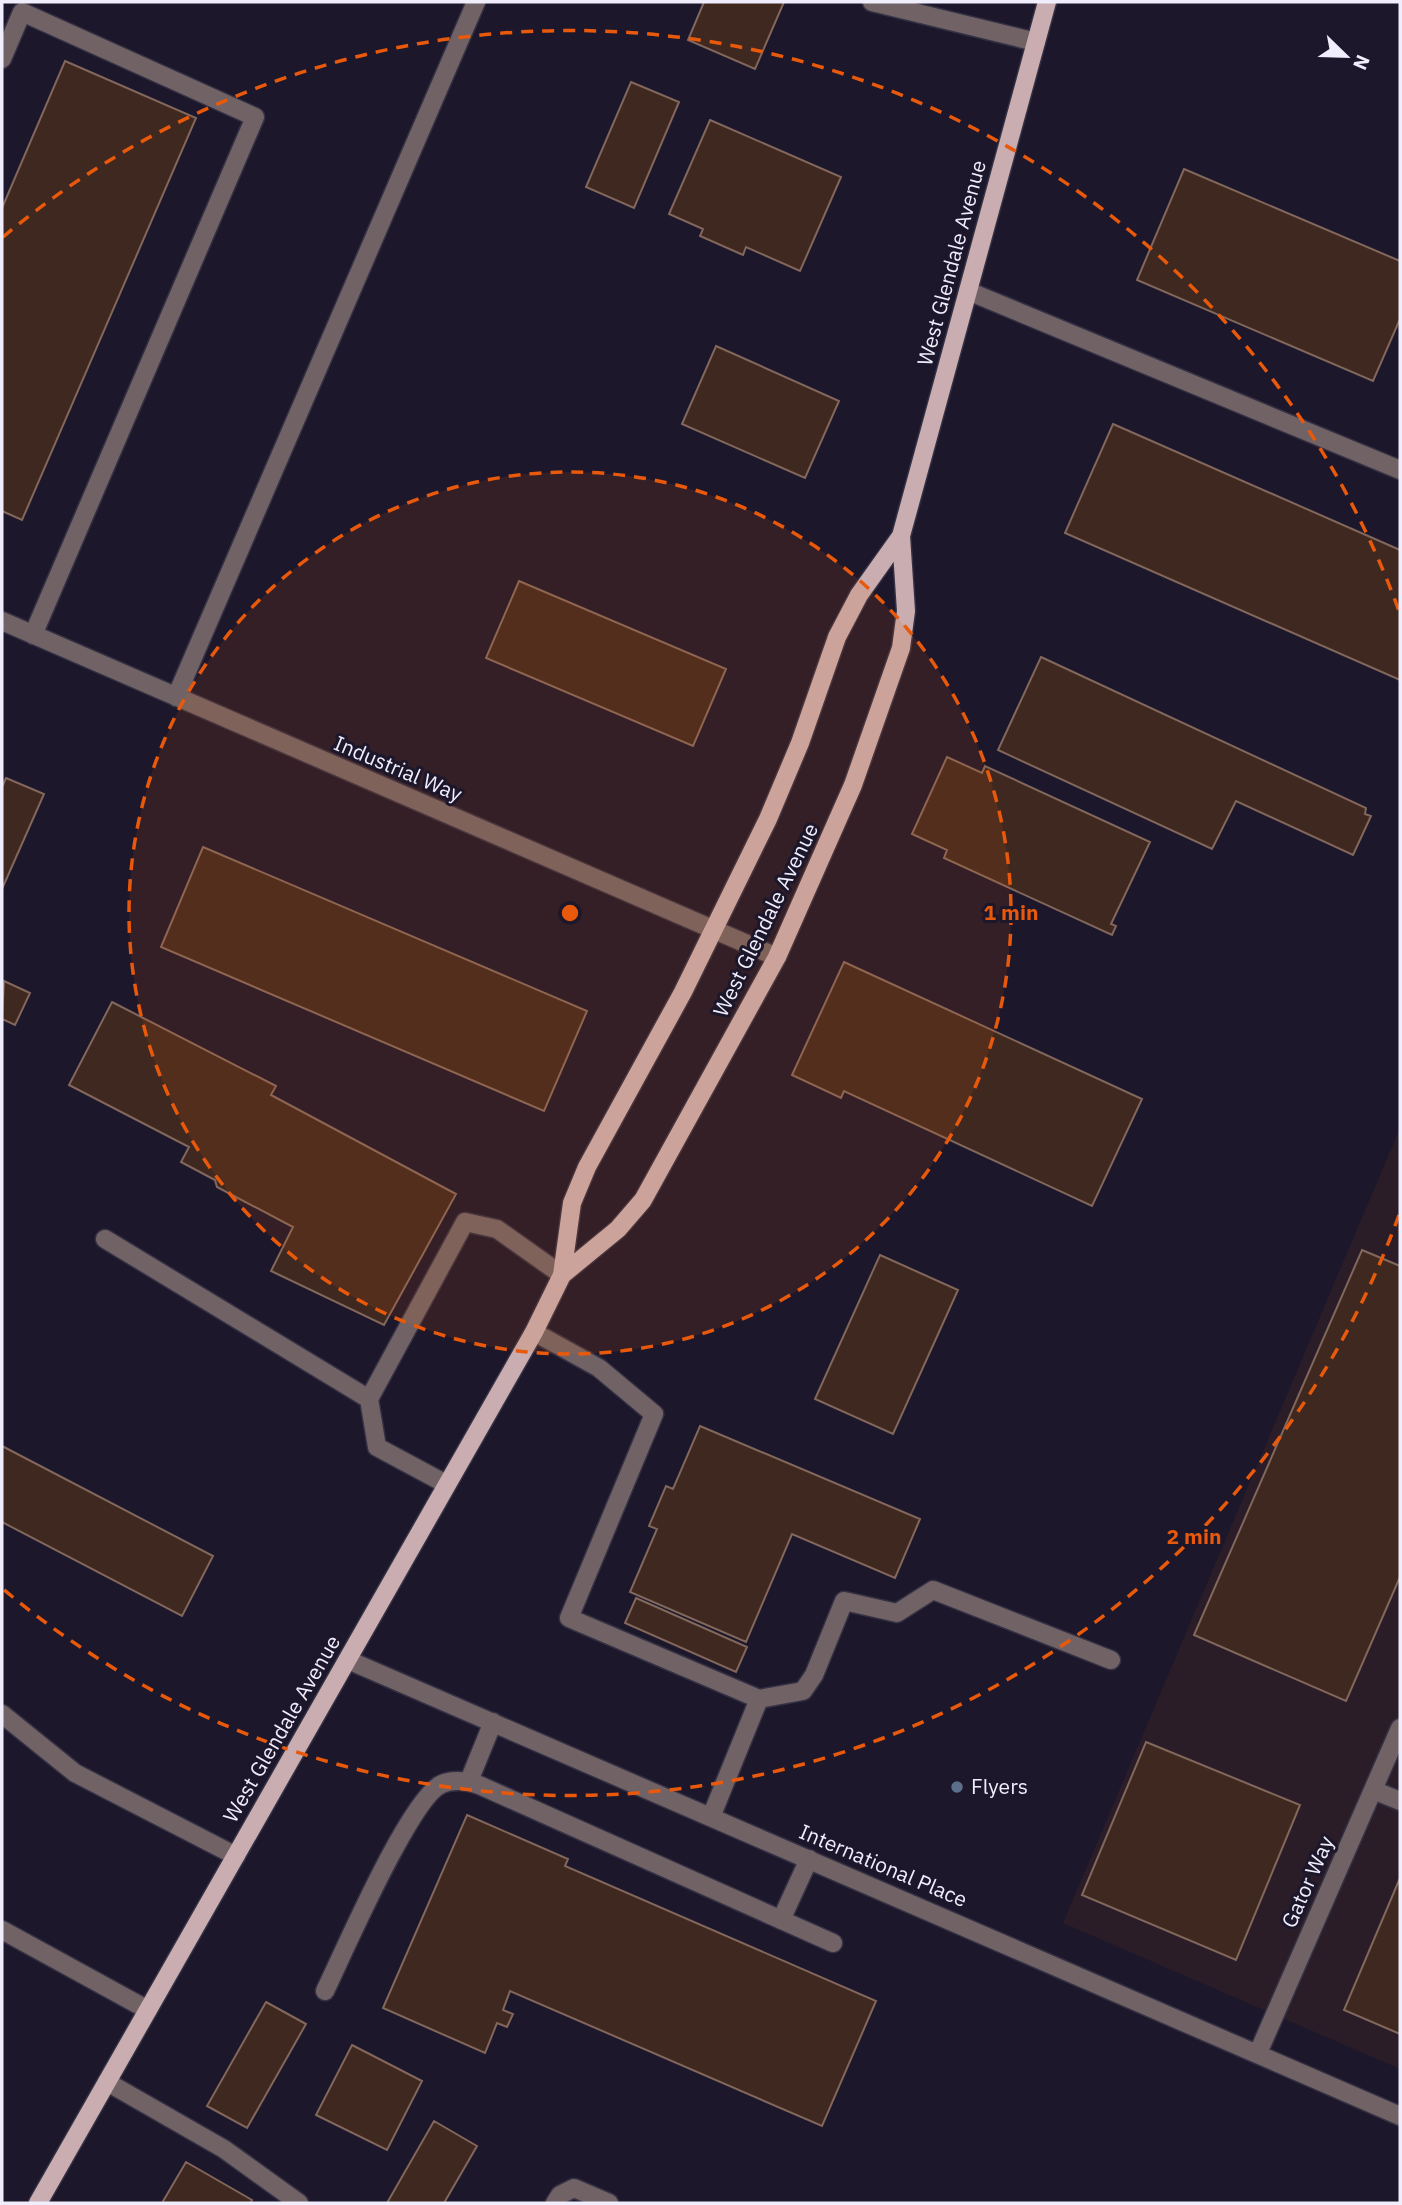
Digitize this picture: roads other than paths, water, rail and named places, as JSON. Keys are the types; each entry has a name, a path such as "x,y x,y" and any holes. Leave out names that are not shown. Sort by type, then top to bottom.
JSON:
{"main road":[{"name":"West Glendale Avenue","path":"562,1275 618,1230 643,1200 777,957 853,785 901,649 906,611 901,536 1047,2"},
{"name":"West Glendale Avenue","path":"38,2203 534,1332 562,1275 572,1203 587,1167 640,1074 715,930 784,781 836,637 859,595 901,536"}],"street":[{"path":"176,697 476,2"},
{"path":"872,2 1036,42"},
{"path":"2,59 22,12 255,117 33,635"},
{"path":"968,291 1400,470"},
{"name":"Industrial Way","path":"2,621 777,957"},
{"path":"446,1484 377,1447 369,1399 465,1222 497,1229 562,1275"},
{"path":"105,1239 369,1399"},
{"path":"534,1332 599,1367 654,1414 569,1618 759,1699 803,1691 814,1675 844,1601 897,1614 933,1590 1111,1660"},
{"name":"International Place","path":"348,1660 1400,2116"},
{"path":"711,1817 759,1699"},
{"path":"2,1714 75,1773 236,1856"},
{"path":"469,1781 493,1722"},
{"name":"Gator Way","path":"1258,2053 1400,1728"},
{"path":"325,1991 413,1812 440,1784 469,1781 833,1943"},
{"path":"1373,1790 1400,1801"},
{"path":"781,1920 809,1859"},
{"path":"2,1930 148,2010"},
{"path":"107,2082 224,2149 299,2203"},
{"path":"555,2203 559,2195 574,2188 609,2203"}],"place":[{"name":"Flyers","path":"957,1787"}]}
